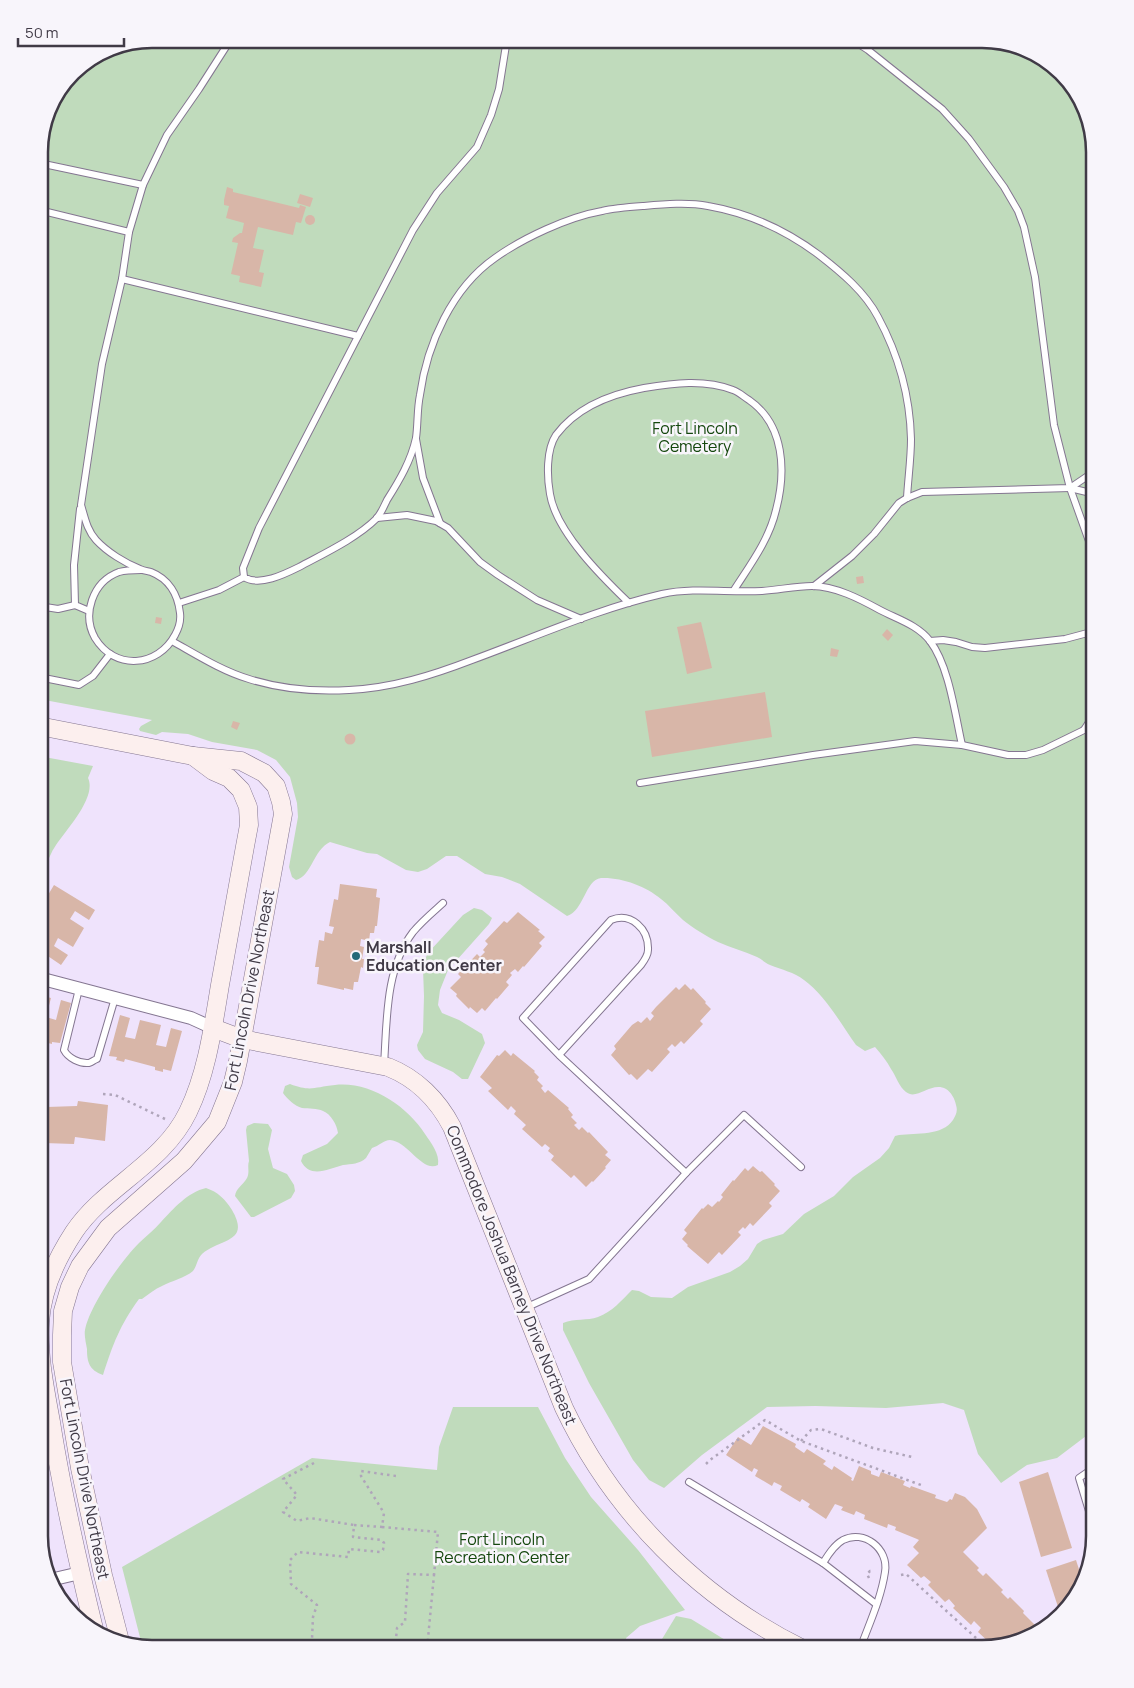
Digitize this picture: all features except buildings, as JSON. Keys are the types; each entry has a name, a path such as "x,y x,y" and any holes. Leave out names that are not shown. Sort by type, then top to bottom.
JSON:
{"street":[{"name":"Fort Lincoln Drive Northeast","path":"48,728 193,756 241,761 264,772 276,786 282,802 283,814 233,1082 217,1122 184,1161 108,1228 80,1266 70,1287 63,1311 62,1362 103,1575 118,1635"},
{"name":"Fort Lincoln Drive Northeast","path":"48,1286 62,1252 89,1213 162,1150 176,1134 195,1097 201,1077 213,1028 249,825 248,807 241,790 229,778 213,771 193,756"},
{"path":"48,980 192,1018 213,1028"},
{"name":"Commodore Joshua Barney Drive Northeast","path":"213,1028 242,1039 384,1066 400,1072 430,1095 448,1119 556,1391 576,1433 603,1476 627,1509 663,1549 708,1590 748,1619 786,1640"},
{"name":"Fort Lincoln Drive Northeast","path":"48,1405 80,1573 92,1622"},
{"path":"56,1579 80,1573"}],"lane":[{"path":"75,605 74,565 81,505 102,364 122,279 130,232 143,186 167,135 224,48"},
{"path":"506,48 499,89 491,115 477,147 437,192 413,230 259,528 243,568 244,577 250,581 261,581 293,570 339,546 377,518 405,469 416,439 420,394 428,359 439,330 453,303 470,280 493,259 522,241 547,229 600,211 662,204 705,205 737,212 772,227 804,244 834,266 860,292 877,316 897,361 908,403 911,441 907,498"},
{"path":"865,48 942,109 969,139 1004,187 1018,211 1024,228 1035,277 1054,425 1070,488 1086,533"},
{"path":"48,165 143,186"},
{"path":"48,212 130,232"},
{"path":"122,279 358,336"},
{"path":"629,602 604,579 580,552 558,516 550,496 548,472 550,453 555,437 569,421 592,404 622,392 684,382 714,385 735,390 755,405 767,418 777,436 782,462 781,487 776,512 765,540 734,590"},
{"path":"416,439 423,478 441,524"},
{"path":"1070,488 1086,478"},
{"path":"814,586 852,556 874,534 899,503 922,492 1070,488 1086,492"},
{"path":"81,505 88,527 96,539 115,556 141,570 159,576 167,582 179,603 181,616 178,630 164,651 154,657 141,661 121,659 110,654 99,644 92,632 89,610 92,597 106,579 128,570 141,570"},
{"path":"377,518 408,515 429,519 441,524 448,528 480,562 498,575 537,600 581,619"},
{"path":"179,603 219,590 244,577"},
{"path":"172,641 216,666 248,679 280,686 317,690 350,690 408,682 629,602 664,594 695,590 761,591 814,586 842,592 861,600 915,627 930,641 941,660 962,744"},
{"path":"48,607 58,609 75,605 89,610"},
{"path":"930,641 943,640 985,648 1065,640 1086,634"},
{"path":"48,679 79,685 93,676 110,654"},
{"path":"640,783 813,754 915,741 962,744 1008,755 1026,755 1043,750 1084,730 1086,727"},
{"path":"384,1066 392,975 402,949 413,932 443,903"},
{"path":"559,1055 641,965 648,952 647,940 644,931 637,923 627,918 618,917 611,920 523,1018 559,1055 686,1173"},
{"path":"79,989 64,1050 67,1056 75,1060 89,1063 97,1059 114,998"},
{"path":"524,1308 589,1279 686,1173 744,1115 801,1167"},
{"path":"1086,1473 1080,1478 1086,1499"},
{"path":"689,1482 823,1563 876,1604"},
{"path":"823,1563 831,1550 841,1541 853,1536 867,1539 878,1548 884,1558 885,1571 863,1640"}],"path":[{"path":"103,1094 114,1096 169,1120"},
{"path":"706,1464 765,1420 801,1441 921,1484"},
{"path":"801,1441 810,1430 821,1429 873,1448 912,1457"},
{"path":"314,1463 283,1479 297,1495 284,1512 297,1521 310,1518 354,1525 438,1532 428,1640"},
{"path":"382,1527 384,1513 361,1476 361,1471 396,1476"},
{"path":"313,1640 313,1617 317,1605 291,1584 290,1560 298,1552 348,1557 349,1549 380,1552 383,1550 384,1543 382,1540 352,1537 354,1525"},
{"path":"869,1578 867,1574 870,1570 874,1572"},
{"path":"396,1640 397,1628 405,1622 408,1574 434,1575"},
{"path":"901,1575 906,1574 978,1640"}],"green space":[{"name":"Fort Lincoln Cemetery","path":"138,48 989,48 1003,49 1029,58 1051,73 1073,99 1079,112 1086,138 1086,1436 1057,1458 1027,1465 1001,1483 978,1454 964,1410 943,1403 886,1408 767,1407 702,1455 664,1488 649,1480 633,1460 589,1383 563,1330 563,1323 603,1315 632,1290 651,1297 672,1298 688,1287 730,1272 748,1259 757,1244 763,1240 783,1234 804,1214 834,1196 853,1177 880,1158 889,1148 895,1136 929,1133 948,1125 953,1120 957,1111 954,1098 946,1089 940,1087 915,1094 906,1092 899,1084 886,1060 875,1047 865,1051 856,1045 826,1002 812,986 792,973 723,944 695,929 655,894 641,886 617,879 601,878 596,880 591,884 573,913 567,916 520,884 502,877 485,874 457,856 446,856 427,869 418,872 406,870 377,854 367,853 330,842 320,851 306,874 296,880 292,877 289,867 298,817 297,803 290,777 276,760 257,750 212,742 188,734 162,732 156,735 140,731 141,726 152,720 48,701 48,145 49,131 58,105 73,83 88,69 112,55"},
{"path":"48,758 93,766 88,778 90,786 85,803 80,813 54,848 48,861"},
{"path":"474,908 482,910 492,918 489,924 448,970 440,990 438,1005 442,1013 459,1020 482,1034 485,1043 468,1079 462,1079 453,1072 425,1059 418,1050 417,1045 423,1032 423,969 427,954 463,915"},
{"path":"290,1084 308,1088 348,1085 374,1091 386,1097 408,1114 430,1141 438,1157 438,1165 426,1165 403,1145 390,1140 372,1148 366,1158 358,1163 320,1171 309,1170 301,1161 303,1155 327,1144 338,1133 333,1120 326,1112 318,1109 302,1108 289,1100 283,1093 285,1086"},
{"path":"254,1123 268,1124 272,1130 268,1149 273,1168 287,1174 294,1185 295,1191 291,1198 251,1217 235,1196 248,1176 249,1161 246,1130 247,1126"},
{"path":"206,1188 221,1196 227,1202 237,1221 238,1229 236,1234 202,1254 193,1271 139,1299 118,1335 103,1375 98,1373 88,1362 85,1332 93,1308 100,1296 115,1272 139,1243 181,1202 193,1193"},
{"name":"Fort Lincoln Recreation Center","path":"453,1407 538,1407 565,1458 591,1497 638,1550 685,1610 640,1626 626,1638 626,1640 141,1640 122,1567 312,1458 437,1470 439,1447"},
{"path":"676,1616 691,1619 725,1640 661,1640"}],"place":[{"name":"Marshall Education Center","path":"356,956"}]}
